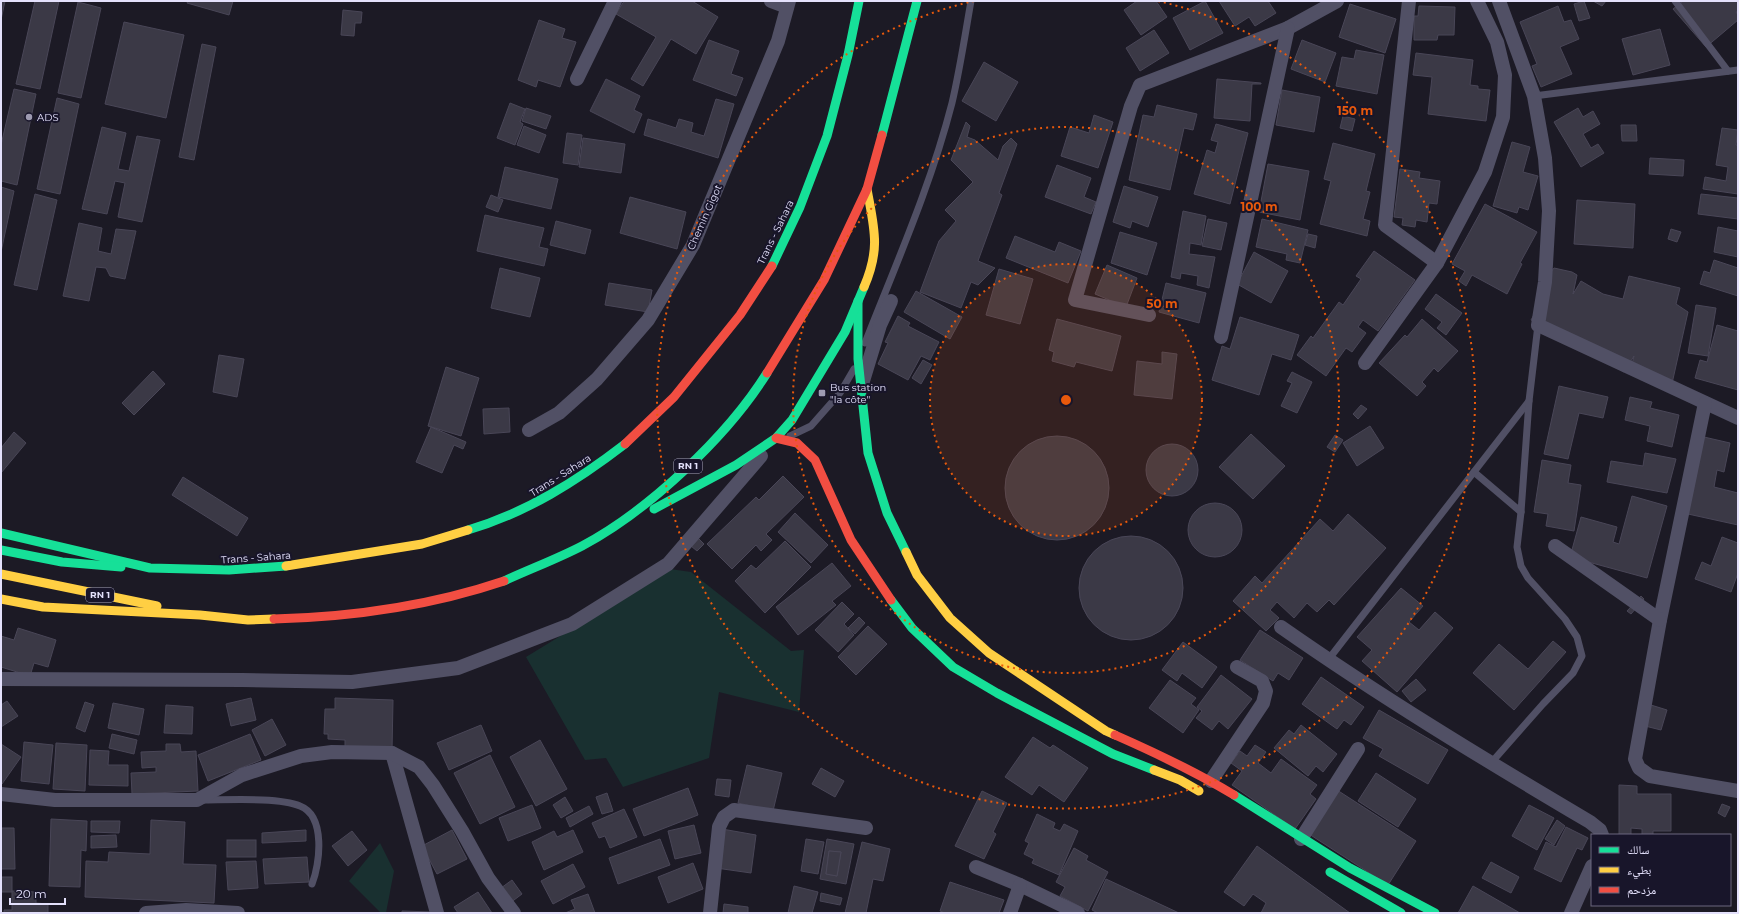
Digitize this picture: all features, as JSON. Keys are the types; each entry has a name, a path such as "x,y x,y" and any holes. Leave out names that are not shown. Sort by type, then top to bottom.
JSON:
{"main road":[{"name":"Trans - Sahara","path":"1,533 150,568 229,570 275,568 422,544 485,525 538,504 594,468 632,439 674,397 713,351 740,315 772,266 800,206 827,136 848,55 859,1"},
{"name":"RN 1","path":"1,599 43,608 200,615 248,620 319,618 382,610 447,597 503,581 582,546 626,519 670,484 736,416 765,376 824,280 866,189 894,95 917,1"},
{"path":"582,546 619,529 736,465 776,438 792,420 845,332 872,269 876,237 866,189"},
{"path":"858,301 858,359 868,453 886,513 917,575 950,618 989,653 1106,731 1187,768 1208,788"},
{"path":"776,438 797,443 814,460 851,540 880,586 912,628 953,667 997,693 1113,754 1180,780 1208,788 1301,839 1350,868 1435,913"},
{"path":"1,550 62,562 104,567 150,568"},
{"name":"RN 1","path":"1,574 200,615"},
{"path":"1322,867 1401,913"}],"street":[{"path":"577,79 615,1"},
{"path":"770,1 788,4"},
{"path":"1149,316 1075,300 1131,106 1140,85 1288,28 1337,1"},
{"path":"1409,1 1386,226 1437,263"},
{"path":"1365,363 1437,263 1485,172 1503,117 1504,74 1497,42 1477,1"},
{"path":"1499,1 1534,96 1545,158 1549,211 1545,282 1538,326 1738,418"},
{"name":"Chemin Gigot","path":"529,430 559,414 597,379 648,320 693,245 778,40 788,4"},
{"path":"1221,337 1288,28"},
{"path":"861,387 880,325 891,301"},
{"path":"1705,403 1660,620 1635,759 1639,768 1650,776 1738,791"},
{"path":"1,679 352,682 458,668 572,624 668,564 776,438"},
{"path":"1555,546 1660,620"},
{"path":"1281,628 1328,660 1491,763 1590,822 1600,830 1602,834"},
{"path":"1208,788 1263,703 1266,691 1262,682 1237,667"},
{"path":"1301,839 1358,749"},
{"path":"1,794 55,800 197,800 242,775 301,756 332,752 392,753 418,768 433,785 462,831 488,878 514,913"},
{"path":"392,753 437,913"},
{"path":"710,913 719,827 724,816 734,810 866,828"},
{"path":"976,867 1020,885 1078,913"},
{"path":"1571,913 1591,868"},
{"path":"1010,913 1020,885"},
{"path":"146,913 238,913"}],"lane":[{"path":"776,438 794,436 812,426 840,393 853,373 919,207 944,133 952,101 971,1"},
{"path":"1675,1 1728,71"},
{"path":"1534,96 1738,70"},
{"path":"1491,763 1543,704 1573,673 1582,656 1577,637 1566,619 1528,578 1521,566 1517,547 1529,401 1538,326"},
{"path":"1328,660 1529,401"},
{"path":"1474,472 1521,512"},
{"path":"197,800 278,802 301,806 309,813 316,823 319,844 317,872 312,884"}],"green space":[{"path":"670,569 691,572 791,651 804,650 799,712 719,692 709,758 623,787 606,758 585,760 526,657"},
{"path":"380,843 394,871 386,913 381,913 349,881"}],"building":[{"path":"1,1 5,1 1,20"},
{"path":"35,1 59,1 40,89 16,84"},
{"path":"188,1 233,1 229,15 187,3"},
{"path":"624,1 692,1 718,17 696,54 671,39 643,86 631,79 656,37 616,14"},
{"path":"1137,1 1156,1 1167,17 1141,35 1124,10"},
{"path":"1205,1 1223,33 1190,50 1173,18"},
{"path":"1219,1 1268,1 1276,13 1255,26 1249,17 1235,26"},
{"path":"1584,1 1590,18 1579,21 1574,4"},
{"path":"1593,1 1606,1 1602,6"},
{"path":"1683,1 1738,1 1738,11 1736,12 1738,15 1738,20 1706,47 1673,9"},
{"path":"78,2 101,8 81,98 58,93"},
{"path":"1350,4 1396,19 1385,53 1339,37"},
{"path":"1419,6 1455,7 1454,35 1438,35 1437,40 1414,40 1414,16 1418,16"},
{"path":"1558,6 1564,22 1571,20 1579,39 1560,47 1572,74 1541,87 1532,66 1537,64 1520,22"},
{"path":"343,10 362,12 361,23 355,23 354,36 341,35"},
{"path":"539,20 565,29 562,38 576,42 560,87 538,80 536,87 518,80"},
{"path":"124,22 184,35 166,118 105,104"},
{"path":"1660,29 1670,65 1633,75 1622,39"},
{"path":"1154,30 1169,53 1140,71 1126,48"},
{"path":"709,40 739,51 731,74 743,78 736,96 693,80"},
{"path":"1302,40 1336,53 1325,82 1291,69"},
{"path":"202,44 216,47 194,160 179,157"},
{"path":"1356,50 1384,55 1377,94 1336,86 1342,57 1354,59"},
{"path":"1416,53 1473,60 1470,85 1478,86 1478,89 1490,90 1486,121 1428,114 1432,77 1413,75"},
{"path":"984,62 1018,82 996,121 962,101"},
{"path":"606,79 640,96 634,110 642,114 634,133 590,111"},
{"path":"1217,79 1261,83 1252,84 1250,121 1214,118"},
{"path":"14,89 36,94 17,185 1,181 1,145"},
{"path":"1282,90 1320,97 1314,132 1276,125"},
{"path":"57,98 79,104 60,194 37,189"},
{"path":"716,99 734,104 718,158 644,135 648,119 676,128 679,119 693,123 691,132 704,136"},
{"path":"510,103 525,109 520,122 523,124 515,145 497,138"},
{"path":"1157,105 1197,114 1193,130 1184,128 1170,190 1129,180 1143,115 1154,117"},
{"path":"526,108 551,116 546,129 522,121"},
{"path":"1578,108 1583,117 1593,111 1600,124 1583,134 1591,148 1598,144 1604,153 1581,167 1554,122"},
{"path":"1094,115 1113,122 1098,168 1061,156 1070,127 1089,133"},
{"path":"1343,116 1355,119 1352,131 1340,128"},
{"path":"966,122 970,126 967,137 975,140 998,160 1003,146 1011,138 1017,144 999,193 1002,195 978,261 995,268 978,285 971,282 961,308 920,292 939,241 956,221 945,210 973,182 951,160"},
{"path":"1216,124 1248,133 1230,204 1194,194 1207,150 1215,153 1218,142 1211,140"},
{"path":"1621,125 1636,125 1637,141 1622,141"},
{"path":"524,126 546,135 539,153 517,145"},
{"path":"102,127 126,133 118,169 129,171 137,136 160,140 142,222 118,217 125,183 115,181 107,214 82,209"},
{"path":"1722,128 1738,130 1736,145 1738,145 1738,194 1703,189 1705,177 1726,181 1728,167 1716,165"},
{"path":"567,133 582,135 578,165 563,163"},
{"path":"583,138 625,144 621,173 579,167"},
{"path":"1512,142 1530,147 1523,172 1538,176 1528,210 1519,207 1517,213 1493,206"},
{"path":"1333,143 1375,154 1366,191 1370,192 1363,219 1370,221 1367,236 1320,224 1331,181 1324,179"},
{"path":"1650,158 1684,160 1683,176 1649,174"},
{"path":"1268,164 1309,171 1300,220 1259,212"},
{"path":"1057,165 1091,178 1084,197 1096,202 1091,214 1045,197"},
{"path":"505,167 558,179 551,209 498,197"},
{"path":"1400,169 1420,172 1419,178 1440,181 1437,204 1429,203 1427,222 1416,220 1415,227 1402,225 1403,218 1394,217"},
{"path":"1124,186 1158,197 1148,227 1132,221 1130,228 1113,222"},
{"path":"1,187 14,191 1,252"},
{"path":"35,194 57,200 37,290 14,285"},
{"path":"1701,194 1738,198 1738,219 1698,214"},
{"path":"491,195 503,200 498,212 486,207"},
{"path":"630,197 686,212 677,249 620,233"},
{"path":"1577,200 1635,204 1633,248 1574,244"},
{"path":"1485,204 1537,232 1520,263 1522,264 1507,294 1472,275 1466,286 1459,281 1465,271 1452,264"},
{"path":"1183,211 1206,216 1201,245 1190,243 1189,254 1215,257 1209,288 1197,285 1198,276 1181,273 1180,279 1171,277"},
{"path":"485,215 544,228 539,247 548,249 544,266 477,251"},
{"path":"1208,219 1227,223 1221,250 1202,246"},
{"path":"1262,219 1308,230 1300,263 1286,260 1287,254 1256,247"},
{"path":"556,221 591,230 585,254 550,245"},
{"path":"79,223 102,228 98,251 111,254 116,229 136,231 125,279 110,276 106,268 96,267 89,301 63,296"},
{"path":"1718,227 1738,231 1738,257 1714,252"},
{"path":"1671,229 1681,232 1677,242 1668,239"},
{"path":"1120,232 1157,243 1147,275 1111,263"},
{"path":"1308,234 1317,236 1315,248 1305,245"},
{"path":"1015,236 1055,252 1059,242 1081,251 1068,283 1006,258"},
{"path":"1374,251 1415,280 1378,331 1363,320 1358,327 1366,333 1352,352 1346,348 1326,376 1297,355 1311,336 1313,338 1339,302 1343,305 1361,279 1356,276"},
{"path":"1254,252 1288,271 1271,303 1237,284"},
{"path":"1714,260 1738,268 1738,296 1700,284 1704,271 1710,273"},
{"path":"1107,265 1137,278 1126,307 1095,294"},
{"path":"500,268 540,278 530,317 491,308"},
{"path":"1554,268 1572,272 1577,275 1573,294 1581,281 1603,294 1623,299 1629,276 1680,288 1676,304 1688,312 1671,388 1631,368 1634,356 1624,372 1531,320 1545,295 1550,273"},
{"path":"999,269 1033,279 1020,324 986,315"},
{"path":"609,283 652,290 648,312 605,305"},
{"path":"1166,283 1206,293 1199,323 1159,312"},
{"path":"916,291 962,317 950,339 904,312"},
{"path":"1436,294 1462,313 1446,335 1437,328 1442,322 1425,309"},
{"path":"1696,305 1716,308 1708,356 1688,353"},
{"path":"898,316 910,323 908,326 939,342 930,360 921,356 908,380 878,364 888,343 885,342"},
{"path":"1240,317 1299,335 1291,360 1272,354 1259,395 1212,380 1222,346 1230,349"},
{"path":"1057,319 1121,336 1112,371 1076,362 1074,367 1052,361 1054,352 1049,350"},
{"path":"1422,319 1458,351 1438,372 1434,368 1422,382 1426,386 1417,396 1379,363 1405,335 1407,337"},
{"path":"1717,325 1738,331 1738,390 1695,378 1700,360 1707,362"},
{"path":"1162,352 1177,354 1172,399 1134,395 1137,361 1162,364"},
{"path":"219,355 244,359 237,397 213,392"},
{"path":"923,360 932,365 921,384 912,378"},
{"path":"446,367 479,378 461,436 428,426"},
{"path":"153,371 165,384 134,415 122,403"},
{"path":"1292,372 1312,382 1297,413 1281,406 1292,383 1287,381"},
{"path":"1559,386 1608,397 1603,418 1579,413 1568,459 1544,454"},
{"path":"1630,397 1652,402 1650,408 1679,415 1672,447 1647,441 1650,426 1625,420"},
{"path":"1361,405 1367,409 1358,419 1353,414"},
{"path":"509,408 510,432 484,434 483,409"},
{"path":"1370,426 1384,448 1357,466 1343,443"},
{"path":"431,427 466,442 463,449 454,445 442,473 416,462"},
{"path":"14,432 26,443 1,473 1,448"},
{"path":"1251,434 1285,466 1253,499 1219,467"},
{"path":"1335,435 1343,440 1335,452 1327,447"},
{"path":"1057,436 1077,440 1094,451 1105,468 1109,488 1105,508 1094,525 1077,536 1057,540 1037,536 1020,525 1009,508 1005,488 1009,468 1020,451 1037,440"},
{"path":"1704,437 1730,443 1724,472 1717,470 1714,487 1738,493 1738,525 1688,514"},
{"path":"1167,444 1177,444 1191,451 1198,465 1198,475 1191,489 1177,496 1167,496 1157,492 1150,485 1146,475 1146,465 1150,455 1157,448"},
{"path":"1645,453 1676,459 1667,493 1607,482 1611,461 1643,466"},
{"path":"1542,460 1571,465 1568,483 1581,485 1574,531 1546,526 1548,514 1534,512"},
{"path":"783,476 804,497 766,534 772,540 761,551 756,545 732,569 707,544 756,497 759,500"},
{"path":"183,477 248,518 237,536 172,495"},
{"path":"1632,496 1667,506 1647,578 1570,557 1581,517 1617,527 1613,542 1619,544"},
{"path":"1210,503 1220,503 1230,507 1238,515 1242,525 1242,535 1238,545 1230,553 1220,557 1210,557 1200,553 1192,545 1188,535 1188,525 1192,515 1200,507"},
{"path":"795,513 828,545 811,563 778,532"},
{"path":"1348,514 1386,548 1334,605 1329,600 1317,612 1307,603 1294,618 1277,602 1270,610 1279,618 1266,631 1233,601 1255,576 1262,583 1320,519 1333,531"},
{"path":"1131,536 1151,540 1160,545 1174,559 1179,568 1183,588 1179,608 1174,617 1160,631 1151,636 1131,640 1111,636 1102,631 1088,617 1083,608 1079,588 1083,568 1088,559 1102,545 1111,540"},
{"path":"1722,537 1738,543 1738,573 1731,592 1695,579 1702,562 1711,566"},
{"path":"698,538 704,544 697,551 691,546"},
{"path":"785,541 811,567 765,613 735,581 751,565 756,569"},
{"path":"832,563 851,586 832,601 836,605 798,635 776,607"},
{"path":"1401,588 1423,606 1409,622 1419,630 1435,612 1453,628 1397,692 1362,661 1372,650 1357,637"},
{"path":"1641,596 1644,599 1631,614 1627,611"},
{"path":"842,602 854,614 844,624 854,635 838,652 815,630"},
{"path":"859,617 865,623 855,634 848,628"},
{"path":"868,626 887,644 856,675 838,657"},
{"path":"18,628 56,640 48,667 34,663 30,676 1,667 1,636 14,640"},
{"path":"1260,630 1303,658 1289,680 1278,673 1273,681 1240,660"},
{"path":"1553,641 1566,652 1514,710 1473,673 1499,644 1528,669"},
{"path":"1183,642 1217,667 1202,688 1182,673 1177,681 1162,670"},
{"path":"1221,675 1252,699 1228,729 1219,721 1212,730 1196,718 1202,711 1197,707"},
{"path":"1321,677 1364,707 1351,725 1344,720 1337,729 1302,704"},
{"path":"1416,679 1426,690 1411,702 1402,691"},
{"path":"1170,680 1196,698 1191,704 1199,710 1183,733 1149,708"},
{"path":"251,698 256,720 231,726 226,704"},
{"path":"335,698 393,700 392,751 345,750 345,740 328,739 328,734 324,734 325,709 335,709"},
{"path":"7,701 18,716 1,727 1,705"},
{"path":"85,702 94,705 85,732 76,728"},
{"path":"113,703 144,709 139,735 108,728"},
{"path":"166,705 193,707 192,734 164,733"},
{"path":"1651,705 1667,710 1661,730 1645,726"},
{"path":"1379,710 1448,750 1428,784 1379,756 1383,749 1363,738"},
{"path":"272,719 286,745 265,756 252,730"},
{"path":"481,725 492,751 449,770 437,743"},
{"path":"1301,725 1337,754 1323,772 1316,766 1308,776 1274,748 1289,730 1294,734"},
{"path":"112,734 137,740 134,754 109,748"},
{"path":"250,734 261,760 208,781 198,755"},
{"path":"1033,737 1050,748 1053,745 1088,768 1064,802 1039,785 1032,795 1005,777"},
{"path":"540,740 567,789 536,806 510,757"},
{"path":"24,742 53,745 49,784 21,781"},
{"path":"56,743 87,745 85,791 53,789"},
{"path":"1,744 21,757 2,784 1,783"},
{"path":"166,744 180,744 181,752 196,751 198,791 132,794 131,773 156,772 156,767 142,768 141,752 166,751"},
{"path":"1255,745 1266,752 1258,763 1271,773 1281,759 1317,785 1310,794 1316,799 1295,829 1232,785 1242,771 1231,763 1240,751 1247,756"},
{"path":"90,750 109,751 108,765 128,765 128,786 89,785"},
{"path":"490,755 515,807 480,824 454,773"},
{"path":"747,765 782,773 773,811 738,803"},
{"path":"821,768 844,781 835,797 812,784"},
{"path":"1376,773 1416,799 1398,827 1358,801"},
{"path":"717,779 731,780 729,797 715,795"},
{"path":"1619,785 1637,786 1637,794 1671,794 1671,831 1653,831 1653,834 1642,834 1642,829 1631,828 1631,834 1619,834"},
{"path":"688,788 698,815 644,836 633,809"},
{"path":"1337,790 1416,841 1388,885 1309,834"},
{"path":"982,791 1007,803 993,832 996,834 984,859 955,846"},
{"path":"607,793 613,811 602,814 596,797"},
{"path":"565,797 573,811 561,818 553,805"},
{"path":"1722,804 1730,807 1725,817 1718,813"},
{"path":"532,805 541,828 508,841 499,818"},
{"path":"1529,805 1554,818 1537,850 1512,836"},
{"path":"589,806 593,814 570,827 566,818"},
{"path":"624,809 637,837 610,848 605,836 599,838 592,823"},
{"path":"1037,814 1055,823 1053,828 1060,831 1064,824 1078,831 1059,875 1032,863 1034,859 1024,854 1029,843 1025,841"},
{"path":"51,819 87,821 86,851 81,850 80,887 49,886"},
{"path":"151,820 185,822 183,864 216,865 214,903 85,897 86,861 108,862 109,852 150,854"},
{"path":"1557,820 1565,826 1554,845 1545,839"},
{"path":"91,821 120,821 119,833 91,832"},
{"path":"694,825 701,853 675,859 668,831"},
{"path":"1566,827 1588,838 1582,850 1577,848 1561,882 1534,869 1546,842 1556,847"},
{"path":"1,828 14,828 15,869 1,869"},
{"path":"722,829 756,835 751,873 716,868"},
{"path":"306,830 306,841 262,843 262,833"},
{"path":"452,830 467,859 437,874 422,846"},
{"path":"573,830 583,852 544,870 532,842 554,831 557,837"},
{"path":"352,831 367,850 348,866 332,846"},
{"path":"116,835 117,847 91,848 91,836"},
{"path":"660,839 670,865 618,884 609,858"},
{"path":"806,839 824,842 818,874 801,871"},
{"path":"827,839 854,844 846,884 820,879","holes":["829,851 841,852 837,876 826,874"]},
{"path":"227,840 256,840 256,857 227,857"},
{"path":"862,842 890,849 883,881 873,879 866,913 845,913"},
{"path":"1257,846 1350,913 1261,913 1266,903 1253,894 1244,906 1224,892"},
{"path":"1074,848 1088,856 1086,860 1108,872 1088,911 1060,896 1065,887 1056,882"},
{"path":"829,851 841,852 837,876 826,874"},
{"path":"307,857 309,882 265,884 263,859"},
{"path":"256,861 258,888 228,890 226,862"},
{"path":"1491,862 1519,877 1511,893 1482,878"},
{"path":"693,863 703,889 668,903 658,877"},
{"path":"573,864 585,887 553,904 541,881"},
{"path":"1,877 12,877 12,892 1,892"},
{"path":"1106,879 1179,913 1098,913 1092,910"},
{"path":"512,880 522,894 510,903 501,888"},
{"path":"950,882 1004,900 999,913 945,913 940,911"},
{"path":"794,886 818,892 812,913 788,913"},
{"path":"1473,886 1520,913 1458,913"},
{"path":"12,891 36,892 36,903 48,904 48,913 4,913 4,910 12,910"},
{"path":"478,892 492,913 458,913 454,907"},
{"path":"821,893 842,898 840,905 820,901"},
{"path":"588,894 595,913 565,913 575,909 571,900"},
{"path":"724,904 748,907 748,913 723,913"},
{"path":"402,911 432,912 432,913 402,913"}],"traffic: fast":[{"path":"772,266 800,207 827,136 848,55 859,1"},
{"path":"882,135 917,1"},
{"path":"654,509 736,465 776,438 792,420 845,332 864,287"},
{"path":"858,301 858,359 868,453 887,513 906,552"},
{"path":"504,581 582,546 607,531 659,493 708,447 750,397 767,373"},
{"path":"468,530 510,515 531,505 570,483 625,444"},
{"path":"1,533 150,568 229,570 286,566"},
{"path":"1,550 62,562 121,567"},
{"path":"891,600 912,628 953,667 997,693 1113,754 1154,770"},
{"path":"1234,795 1350,868 1435,913"},
{"path":"1330,872 1401,913"}],"traffic: slow":[{"path":"864,287 873,261 874,249 874,227 867,189"},
{"path":"286,566 422,544 468,530"},
{"path":"906,552 917,575 950,618 989,653 1106,731 1115,735"},
{"path":"1,574 157,606"},
{"path":"1,599 43,607 200,615 248,620 274,619"},
{"path":"1154,770 1180,780 1199,791"}],"traffic: jam":[{"path":"767,373 824,280 867,189 882,135"},
{"path":"625,444 674,397 740,315 772,266"},
{"path":"776,438 797,443 815,460 851,540 891,600"},
{"path":"274,619 332,616 390,609 448,597 504,581"},
{"path":"1115,735 1176,763 1234,795"}],"place":[{"name":"ADS","path":"29,117"},
{"name":"Bus station \"la côte\"","path":"822,393"}]}
